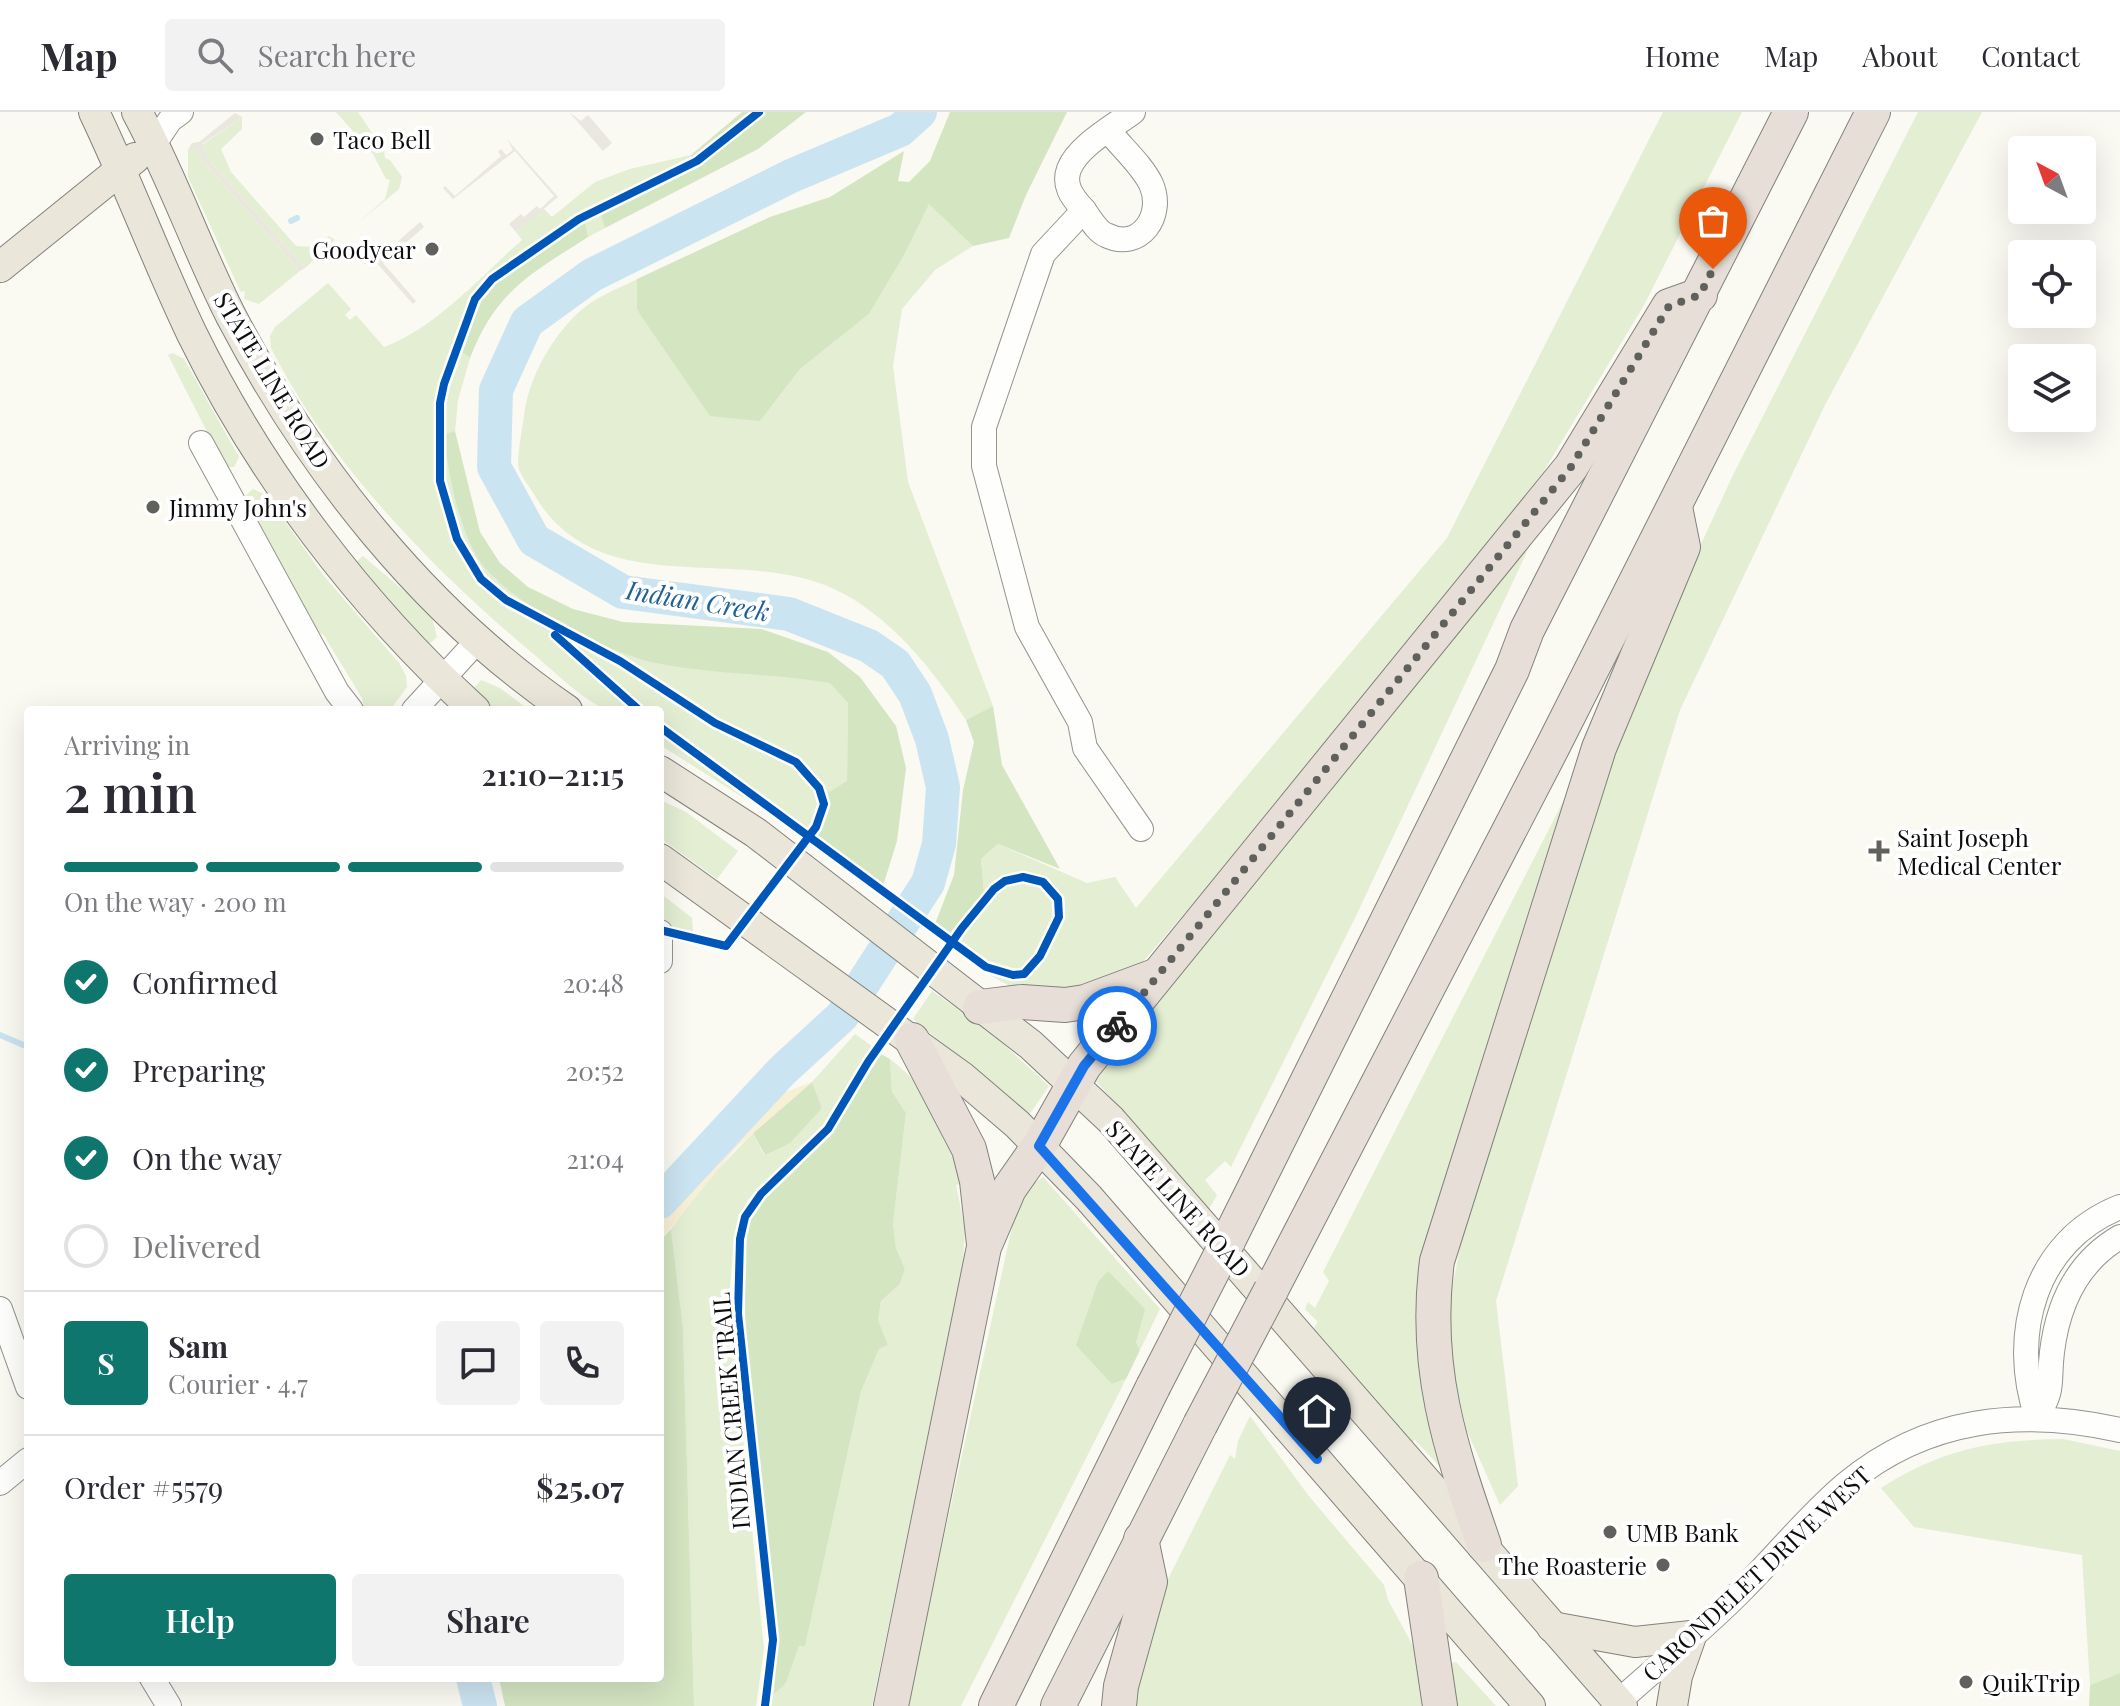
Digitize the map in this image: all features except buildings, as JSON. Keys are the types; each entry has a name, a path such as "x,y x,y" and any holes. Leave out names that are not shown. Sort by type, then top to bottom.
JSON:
{"highway":[{"path":"996,1706 1505,684 1527,630 1791,112"},
{"path":"1058,1706 1141,1539 1675,507 1873,112"},
{"path":"891,1706 984,1247 1009,1189 1039,1146 1084,1066 1571,467 1669,306 1700,295"},
{"path":"1484,1545 1449,1444 1438,1399 1433,1331 1437,1261 1599,748 1683,547 1675,507"},
{"path":"980,1007 1022,1002 1065,1005 1085,1002 1160,974"},
{"path":"912,1040 969,1149 977,1181 984,1247"},
{"path":"1119,1706 1121,1686 1150,1582 1141,1539"},
{"path":"1421,1578 1440,1706"}],"main road":[{"name":"STATE LINE ROAD","path":"94,112 122,168 167,279 230,403 322,539 441,679 471,706"},
{"name":"STATE LINE ROAD","path":"137,112 232,317 304,440 383,543 479,639 534,687 561,706"},
{"path":"0,267 154,144"},
{"name":"STATE LINE ROAD","path":"664,774 756,833 1031,1045 1074,1084 1155,1169 1484,1545 1618,1705"},
{"path":"664,862 912,1040 990,1100 1039,1146 1089,1198 1530,1706"},
{"path":"1552,1627 1635,1642 1691,1636 1677,1676 1672,1706"}],"street":[{"path":"154,144 170,120 181,112"},
{"path":"1108,130 1151,184 1155,204 1153,221 1142,234 1124,240 1103,235 1071,195 1067,184 1069,168 1108,130 1133,112"},
{"path":"1084,210 1043,254 984,427 984,466 1027,627 1080,722 1085,748 1141,829"},
{"path":"201,443 337,692 348,706"},
{"path":"417,706 479,639"},
{"path":"2037,1417 2025,1384 2025,1347 2044,1274 2058,1252 2082,1228 2120,1207"},
{"path":"2037,1417 2052,1392 2055,1332 2067,1293 2081,1268 2120,1237"},
{"path":"0,1309 24,1376"},
{"name":"CARONDELET DRIVE WEST","path":"1618,1705 1735,1597 1845,1485 1879,1460 1927,1436 1962,1426 2037,1417 2120,1430"},
{"path":"0,1483 24,1463"},
{"path":"154,1682 169,1706"}],"green space":[{"path":"336,112 358,112 384,151 385,158 402,177 399,189 358,223 385,199 390,180 386,179 373,154"},
{"path":"742,112 806,112 758,149 605,228 601,215 686,173 691,155"},
{"path":"950,112 1067,112 1026,195 1009,238 973,246 929,204 903,257 869,314 800,369 760,421 710,416 637,310 637,279 770,217 830,197 904,151 898,181 909,182 930,161"},
{"path":"1663,112 1742,112 1643,307 1542,474 1344,727 1142,963 1094,991 1015,989 983,971 989,963 949,935 984,893 981,859 998,844 1087,883 1115,877 1136,908 1447,538"},
{"path":"1918,112 1982,112 1825,405 1680,710 1496,1301 1518,1486 1500,1505 1467,1431 1451,1366 1450,1300 1461,1243 1514,1065 1635,687 1733,475"},
{"path":"242,117 242,129 221,149 231,172 296,246 312,247 329,236 335,240 305,268 207,158 202,145"},
{"path":"198,147 203,161 300,271 259,304 244,299 245,291 241,292 237,284 188,177 188,150"},
{"path":"691,155 686,173 602,215 605,228 588,237 584,223 542,249 459,350 470,358 458,400 455,431 444,436 460,516 496,580 658,664 830,682 848,703 847,781 828,806 816,837 751,791 744,798 664,748 664,706 599,706 570,686 499,625 424,554 355,475 323,434 271,348 270,336 275,327 328,283 351,309 345,315 350,320 356,315 384,347 403,338 440,314 474,285 522,240 516,232 540,211 544,209 552,217 595,182 630,169"},
{"path":"929,203 973,246 935,270 902,309 893,366 908,482 993,706 966,720 940,682 909,646 854,600 834,589 796,577 633,561 596,550 563,529 535,496 518,465 531,385 546,354 565,326 594,300 637,279 637,311 760,421 800,369 869,314 903,257"},
{"path":"585,223 588,237 532,274 503,300 480,335 470,358 459,350 480,301 499,278"},
{"path":"173,353 184,359 239,457 234,467 225,467 168,355"},
{"path":"455,431 480,532 500,563 528,587 573,609 623,622 761,629 828,652 860,677 896,726 906,768 897,841 883,886 816,837 828,806 826,794 847,781 848,703 830,683 660,664 586,637 530,606 487,570 468,539 454,496 444,435"},
{"path":"253,489 266,495 324,576 399,663 406,676 407,687 393,706 364,706 362,698 323,634 316,633 242,499"},
{"path":"1542,520 1355,918 1231,1167 1225,1161 1205,1180 1217,1195 1209,1209 1094,1079"},
{"path":"363,556 431,614 437,637 428,645 355,563"},
{"path":"481,680 500,688 524,706 490,706 472,690"},
{"path":"993,706 1002,765 1060,869 998,844 981,859 984,893 949,935 935,924 954,875 963,790 974,742 966,720"},
{"path":"1573,782 1444,1201 1445,1464 1441,1468 1415,1440 1412,1442 1314,1328 1318,1322 1305,1309 1308,1302 1315,1308 1329,1281 1323,1272"},
{"path":"664,802 686,812 738,851 717,879 664,841"},
{"path":"664,896 692,918 693,932 669,928 664,919"},
{"path":"932,991 989,1031 1049,1086 1029,1115 913,1019"},
{"path":"855,1034 873,1047 825,1124 747,1201 734,1240 730,1285 733,1339 764,1649 756,1706 694,1706 683,1328 671,1229 700,1188 753,1133 764,1155 822,1108 812,1082"},
{"path":"881,1054 890,1059 892,1092 906,1113 893,1224 896,1248 905,1269 900,1284 881,1301 878,1320 888,1345 879,1349 861,1391 805,1646 799,1646 786,1683 774,1694 772,1588 748,1378 745,1325 748,1226 768,1192 832,1129"},
{"path":"890,1059 919,1086 929,1100 965,1183 956,1185 965,1229 963,1263 872,1706 767,1706 775,1679 774,1693 786,1683 799,1646 805,1645 861,1390 879,1349 888,1345 878,1320 881,1301 900,1284 905,1269 896,1248 893,1224 906,1113 892,1092"},
{"path":"812,1082 822,1108 790,1143 765,1155 753,1133"},
{"path":"1043,1177 1160,1309 1140,1350 1136,1342 1112,1384 1126,1379 961,1706 907,1706 1014,1218 1029,1187"},
{"path":"671,1229 683,1328 694,1706 505,1706 500,1682 664,1682 664,1237"},
{"path":"1108,1271 1145,1309 1136,1342 1140,1350 1126,1379 1112,1384 1076,1345 1098,1282"},
{"path":"1250,1416 1308,1495 1384,1585 1388,1600 1418,1655 1427,1706 1133,1706 1160,1595 1230,1455 1235,1459 1238,1441"},
{"path":"2063,1439 2120,1451 2120,1673 2090,1685 2082,1555 1914,1527 1881,1488 1925,1464 1968,1449"},
{"path":"1456,1662 1496,1706 1450,1706 1446,1664"},
{"path":"2120,1673 2120,1706 2089,1706 2090,1685"}],"sand":[{"path":"812,1082 734,1150 664,1236 664,1208 732,1131 773,1097"}],"shaded area":[{"path":"569,112 581,121 588,115 612,143 603,151"},
{"path":"235,113 242,117 202,144 207,158 305,268 300,271 203,161 198,148 188,150 192,143 199,142"},
{"path":"507,139 558,197 516,232 509,224 537,206 540,209 554,196 515,151 453,199 443,188 445,186 455,196 501,156 498,152 501,149 506,155 513,150"},
{"path":"420,222 424,227 383,263 416,301 413,304 367,252 356,258 368,248 378,259"}],"waterway":[{"name":"Indian Creek","path":"664,1198 782,1071 842,1016 928,883 939,844 943,787 932,739 915,694 895,664 869,646 789,614 623,592 534,540 494,467 496,390 527,322 592,275 791,176 900,130 920,112"},
{"path":"291,221 297,218"},
{"path":"0,1035 24,1045"},
{"name":"Indian Creek","path":"474,1682 480,1706"}],"cycle path":[{"path":"664,931 726,946 816,827 824,804 819,788 796,762 715,723 620,661 506,600 481,579 457,539 440,481 440,403 475,299 492,279 579,219 697,161 759,112"},
{"path":"555,635 635,706"},
{"name":"INDIAN CREEK TRAIL","path":"664,730 952,942"},
{"name":"INDIAN CREEK TRAIL","path":"1023,877 1043,882 1058,899 1059,917 1040,956 1024,974 1013,975 986,967 952,942 994,889 1005,881 1023,877"},
{"name":"INDIAN CREEK TRAIL","path":"765,1706 773,1640 738,1314 740,1239 745,1217 761,1194 828,1129 868,1062 952,942"}],"way so far":[{"path":"1117,1026 1571,467 1669,306 1700,295 1713,269"}],"place":[{"name":"Taco Bell","path":"317,139"},
{"name":"Goodyear","path":"432,249"},
{"name":"Jimmy John's","path":"153,507"},
{"name":"Saint Joseph Medical Center","path":"1879,851"},
{"name":"UMB Bank","path":"1610,1532"},
{"name":"The Roasterie","path":"1663,1565"},
{"name":"QuikTrip","path":"1966,1682"}],"route":[{"path":"1117,1026 1084,1066 1039,1146 1089,1198 1317,1459"}]}
